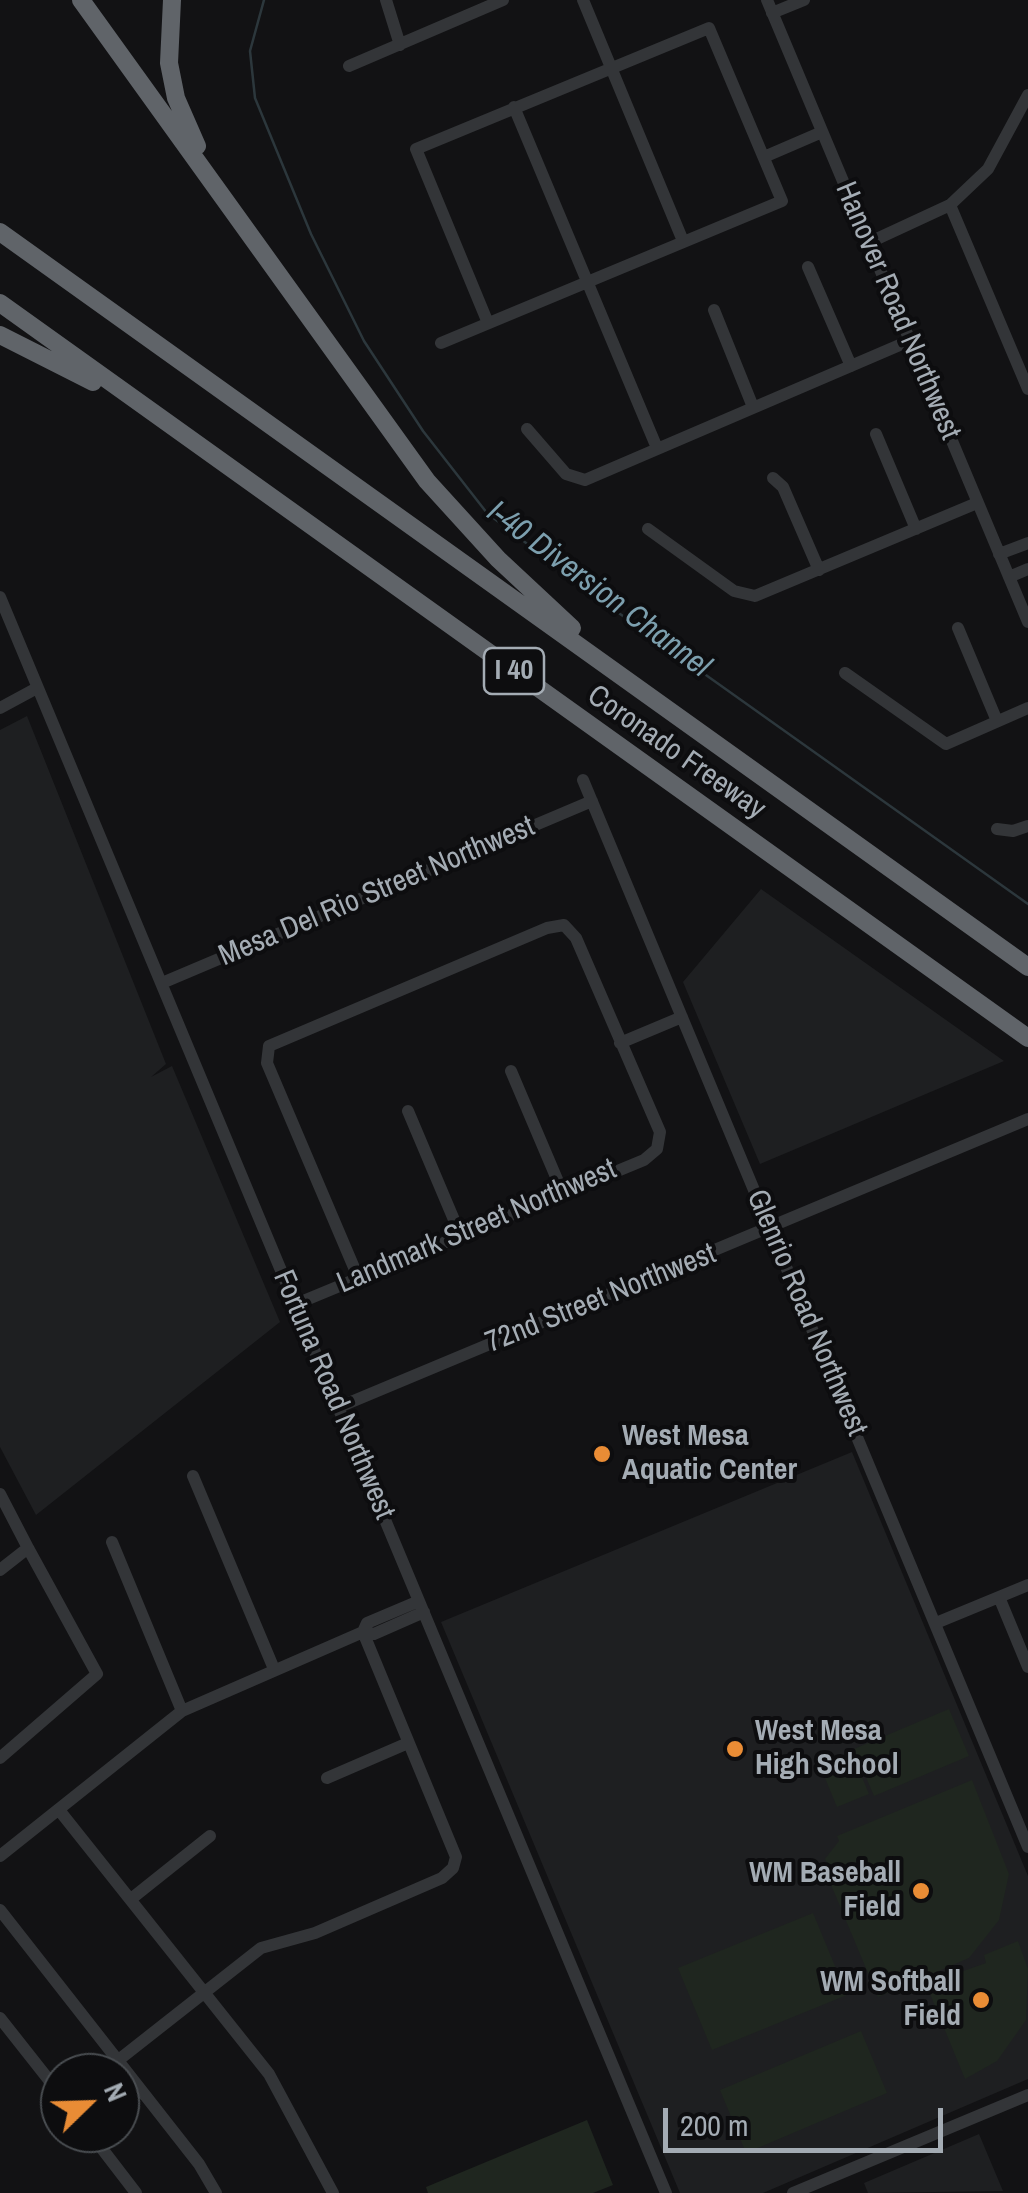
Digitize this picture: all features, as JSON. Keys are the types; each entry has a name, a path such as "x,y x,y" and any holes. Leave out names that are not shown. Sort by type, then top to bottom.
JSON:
{"highway":[{"path":"81,0 427,482 498,559 627,679"},
{"path":"172,0 169,63 176,98 198,150 250,237"},
{"name":"Coronado Freeway","path":"0,232 1028,966"},
{"name":"Coronado Freeway","path":"0,302 1028,1038"},
{"path":"0,335 142,407"}],"street":[{"path":"386,0 400,45"},
{"path":"349,66 400,45 472,6 503,0"},
{"path":"583,0 683,241"},
{"path":"769,7 804,0"},
{"name":"Hanover Road Northwest","path":"769,7 1028,622"},
{"path":"441,343 782,201 709,28 416,149 488,323"},
{"path":"868,244 950,205 988,169 1026,106"},
{"path":"514,107 657,448"},
{"path":"764,157 822,132"},
{"path":"950,205 1028,388"},
{"path":"808,267 851,366"},
{"path":"714,310 753,408"},
{"path":"527,430 575,479 585,480 909,341"},
{"path":"876,434 916,529"},
{"path":"772,478 783,487 818,570"},
{"path":"648,530 745,596 755,596 977,503"},
{"path":"1000,554 1028,543"},
{"path":"1009,577 1028,569"},
{"name":"Fortuna Road Northwest","path":"0,597 666,2193"},
{"path":"958,628 997,721"},
{"path":"845,673 946,744 1028,708"},
{"path":"0,708 37,688"},
{"name":"Glenrio Road Northwest","path":"583,780 1028,1847"},
{"name":"Mesa Del Rio Street Northwest","path":"162,983 592,801"},
{"path":"997,830 1013,832 1028,826"},
{"path":"358,1278 266,1063 269,1046 546,928 564,926 576,938 620,1043 682,1018"},
{"name":"Landmark Street Northwest","path":"296,1304 644,1160 657,1149 660,1132 620,1043"},
{"path":"511,1071 562,1191"},
{"path":"408,1111 460,1234"},
{"name":"72nd Street Northwest","path":"339,1407 1028,1119"},
{"path":"192,1476 274,1669"},
{"path":"0,1494 98,1674 0,1758"},
{"path":"112,1542 182,1711"},
{"path":"0,1570 28,1548"},
{"path":"936,1623 1028,1584"},
{"path":"999,1597 1028,1667"},
{"path":"0,1856 182,1711 363,1632 368,1623 422,1607"},
{"path":"129,2053 261,1948 315,1933 442,1878 453,1868 456,1857 363,1632"},
{"path":"328,1778 408,1743"},
{"path":"59,1810 268,2074 333,2193"},
{"path":"131,1900 210,1836"},
{"path":"0,1910 113,2053"},
{"path":"0,2018 40,2069"},
{"path":"140,2088 199,2164 216,2193"},
{"path":"793,2193 1028,2095"},
{"path":"105,2153 136,2193"}],"shaded area":[{"path":"27,716 166,1064 151,1077 172,1066 280,1322 36,1515 0,1447 0,730"},
{"path":"761,889 1004,1061 760,1164 683,982"},
{"name":"West Mesa High School","path":"852,1452 1028,1876 1028,2079 763,2193 680,2193 441,1622"},
{"path":"949,1709 969,1756 874,1796 854,1749"},
{"path":"852,1753 869,1794 837,1807 820,1766"},
{"name":"WM Baseball Field","path":"972,1780 1009,1874 999,1920 969,1958 878,1997 824,1868 828,1865 825,1859 839,1841 837,1836"},
{"path":"813,1913 847,1995 712,2050 678,1968"},
{"name":"WM Softball Field","path":"1018,1941 1028,1969 1026,2020 997,2061 965,2079 928,1989 932,1982 986,1963 984,1955"},
{"path":"861,2031 887,2093 746,2153 720,2090"},
{"path":"587,2120 613,2185 593,2193 428,2193 426,2187"},
{"path":"979,2134 1003,2191 868,2193 864,2183"}],"waterway":[{"name":"I-40 Diversion Channel","path":"264,0 250,51 255,98 311,234 364,341 423,431 487,513 599,599 1028,904"}],"place":[{"name":"West Mesa Aquatic Center","path":"602,1454"},
{"name":"West Mesa High School","path":"735,1749"},
{"name":"WM Baseball Field","path":"921,1891"},
{"name":"WM Softball Field","path":"981,2000"}]}
